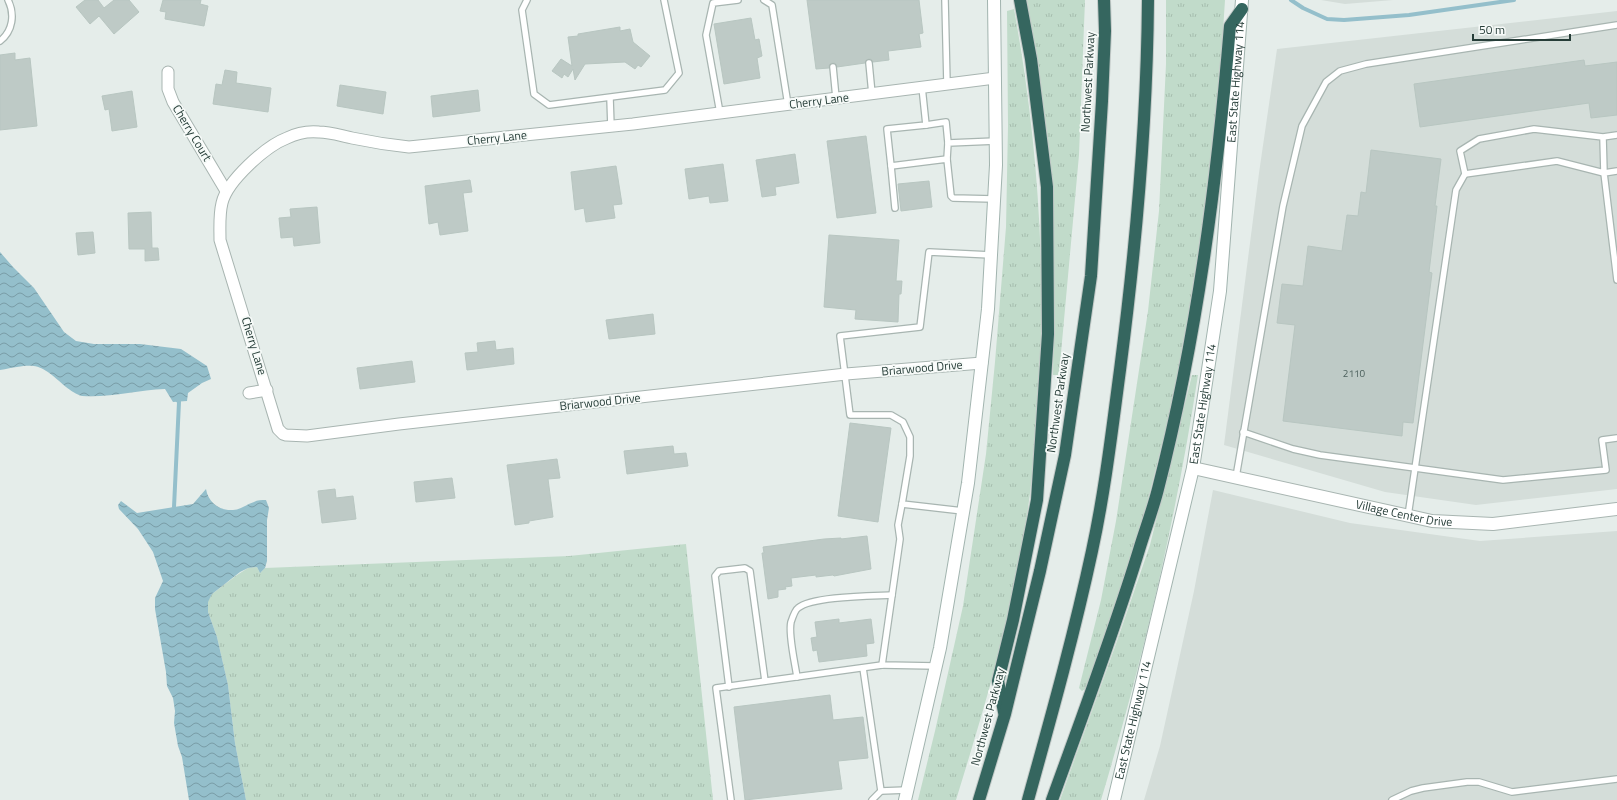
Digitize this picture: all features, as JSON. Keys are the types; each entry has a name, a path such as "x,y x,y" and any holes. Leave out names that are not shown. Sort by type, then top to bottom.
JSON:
{"highway":[{"path":"1005,714 998,681 1013,620 1037,500 1048,334 1047,187 1031,59 1020,0"},
{"name":"Northwest Parkway","path":"979,800 1005,714 1040,571 1065,456 1090,276 1102,93 1104,0"},
{"path":"1028,800 1066,664 1092,550 1106,474 1130,291 1141,181 1147,65 1148,0"},
{"path":"1052,800 1101,668 1158,490 1180,391 1200,283 1215,181 1230,26 1242,4"}],"main road":[{"path":"906,795 936,666 963,511 988,309 996,141 994,0"},
{"name":"East State Highway 114","path":"1114,800 1193,468 1220,291 1242,4"},
{"name":"Village Center Drive","path":"1193,468 1327,499 1432,521 1493,524 1617,509"}],"street":[{"name":"Cherry Court","path":"168,72 168,90 173,102 226,191"},
{"name":"Cherry Lane","path":"267,390 220,240 220,223 222,202 226,191 237,176 267,149 286,138 302,133 320,132 378,143 409,147 611,126 995,78"},
{"name":"Briarwood Drive","path":"267,390 278,429 286,436 306,436 399,424 846,374 982,363"},
{"path":"249,393 267,390"}],"lane":[{"path":"0,41 7,33 12,20 11,7 8,0"},
{"path":"527,0 522,10 534,94 549,105 665,90 679,73 664,0"},
{"path":"720,113 706,35 712,3 738,0"},
{"path":"764,0 772,4 788,105"},
{"path":"945,0 947,84"},
{"path":"1236,477 1282,206 1302,126 1326,82 1340,71 1366,64 1617,25"},
{"path":"869,63 872,94"},
{"path":"833,67 836,98"},
{"path":"922,87 926,124"},
{"path":"610,98 611,126"},
{"path":"895,208 887,129 946,122 948,143 947,159 951,196 953,198 994,199"},
{"path":"1408,516 1456,190 1465,174 1460,151 1480,139 1534,129 1603,137 1617,136"},
{"path":"1603,137 1604,173 1617,280"},
{"path":"948,143 996,141"},
{"path":"891,166 947,159"},
{"path":"1465,174 1557,161 1604,173 1617,171"},
{"path":"882,665 900,540 898,526 910,456 910,437 902,422 891,415 850,415 840,336 920,327 929,252 991,255"},
{"path":"1243,432 1293,449 1320,455 1502,480 1606,470 1602,440 1617,438"},
{"path":"902,504 963,511"},
{"path":"729,686 715,576 719,571 745,568 750,571 765,681"},
{"path":"797,677 791,622 798,608 813,602 836,598 892,595"},
{"path":"731,800 716,688 882,665 936,666"},
{"path":"863,668 881,791"},
{"path":"1392,800 1411,791 1423,788 1467,782 1479,782 1512,792 1617,779"},
{"path":"881,791 906,795"},
{"path":"872,800 881,791"}],"shaded area":[{"path":"1321,0 1393,0 1345,4"},
{"path":"1617,11 1617,489 1476,505 1385,492 1224,445 1259,173 1277,49"},
{"path":"1213,490 1350,523 1480,541 1617,531 1617,800 1144,800 1160,746 1194,591"}],"green space":[{"path":"1024,0 1085,0 1079,155 1059,375 1053,375 1054,262 1049,175"},
{"path":"1166,0 1225,0 1217,123 1190,317 1167,425 1140,531 1118,603 1087,688 1082,691 1079,688 1101,600 1116,521 1148,311 1159,211 1166,64"},
{"path":"1014,9 1032,137 1038,201 1041,266 1039,395 1034,459 1020,558 1005,628 987,697 956,800 918,800 963,606 986,454 1006,227 1008,126 1007,11"},
{"path":"1192,375 1198,375 1169,536 1131,695 1101,800 1060,800 1150,545"},
{"path":"686,544 713,800 246,800 235,743 228,685 217,637 208,612 208,601 212,594 248,568 257,567 260,573 265,568 569,556"}],"water":[{"path":"0,252 34,288 64,332 76,341 94,344 140,344 181,349 207,366 211,379 202,383 188,393 187,401 173,402 165,389 103,396 82,396 69,390 49,373 36,366 22,366 0,370"},
{"path":"206,489 212,502 223,509 236,510 263,500 266,500 269,508 267,520 267,561 265,568 260,573 257,567 248,568 240,572 212,594 208,602 208,612 217,637 228,685 235,743 246,800 189,800 182,757 178,746 174,723 175,711 173,698 167,686 155,609 155,598 163,581 153,552 138,529 119,509 118,505 121,501 137,513 193,504"}],"building":[{"path":"85,0 98,0 104,8 114,0 129,0 139,12 114,34 99,16 90,24 76,7"},
{"path":"163,0 201,0 200,4 208,6 204,26 165,19 166,12 160,11"},
{"path":"807,0 919,0 923,33 919,34 921,47 888,51 889,60 873,62 871,59 868,59 865,63 837,67 835,63 832,63 829,65 829,68 816,69"},
{"path":"751,18 755,40 759,39 762,56 757,58 760,78 724,84 714,24"},
{"path":"620,27 620,31 630,29 633,42 650,56 641,67 638,65 635,69 625,62 585,64 575,80 573,69 568,77 564,74 562,78 552,71 561,59 572,66 568,37"},
{"path":"15,53 15,60 30,58 37,126 0,130 0,55"},
{"path":"1584,60 1585,66 1617,62 1617,115 1591,118 1589,103 1420,127 1414,84"},
{"path":"225,70 237,72 236,83 271,88 268,112 213,104 216,84 222,85"},
{"path":"340,85 386,92 383,114 337,106"},
{"path":"478,90 480,111 433,117 431,96"},
{"path":"132,91 137,127 112,131 109,109 105,110 102,96"},
{"path":"866,136 876,213 837,218 827,141"},
{"path":"1371,150 1441,159 1429,272 1432,273 1413,423 1403,422 1402,436 1283,421 1295,325 1277,323 1282,284 1303,286 1308,246 1342,251 1347,215 1358,216 1361,192 1366,193"},
{"path":"795,154 799,183 775,187 776,195 762,197 756,160"},
{"path":"723,164 728,201 710,203 709,196 689,199 685,169"},
{"path":"616,166 622,204 613,205 615,218 586,222 584,208 575,210 571,172"},
{"path":"470,180 472,192 463,193 468,231 440,235 438,222 429,224 425,186"},
{"path":"929,181 932,207 901,211 898,184"},
{"path":"317,207 320,243 294,246 293,237 281,238 279,218 291,217 290,209"},
{"path":"151,212 152,248 158,248 159,260 145,261 145,249 129,249 128,213"},
{"path":"93,232 95,253 78,255 76,233"},
{"path":"829,235 899,240 896,281 902,281 901,294 899,294 898,322 855,319 856,310 824,307"},
{"path":"653,314 655,334 609,339 606,320"},
{"path":"495,341 496,350 513,348 514,364 467,370 465,353 478,352 477,343"},
{"path":"412,361 415,382 360,389 357,368"},
{"path":"850,423 891,428 878,522 838,516"},
{"path":"673,446 674,454 686,453 688,466 627,474 624,451"},
{"path":"557,459 560,478 548,479 553,517 515,525 507,465"},
{"path":"452,478 455,498 416,502 414,482"},
{"path":"335,489 336,498 353,496 356,519 322,523 318,491"},
{"path":"867,536 871,569 834,576 816,577 816,575 791,578 792,586 785,587 786,589 778,590 778,597 768,599 762,553 764,553 763,547 824,539"},
{"path":"839,619 839,623 871,619 874,643 866,644 867,656 819,662 817,650 813,651 811,638 817,637 815,622"},
{"path":"830,695 833,720 863,717 868,758 838,761 842,789 745,800 734,707"}],"waterway":[{"path":"1291,0 1303,8 1327,19 1344,20 1409,15 1514,0"},
{"path":"174,507 179,402 176,398"}]}
